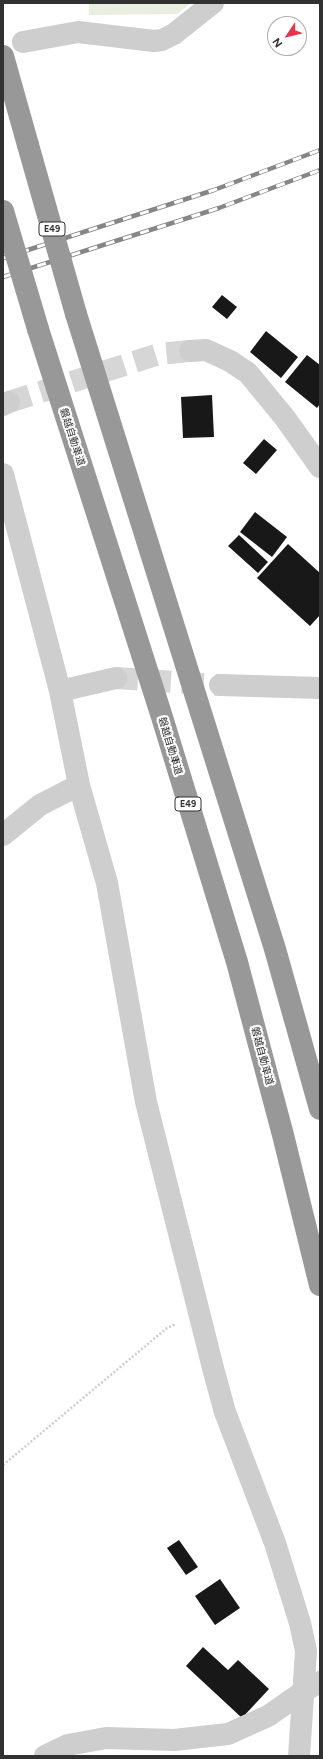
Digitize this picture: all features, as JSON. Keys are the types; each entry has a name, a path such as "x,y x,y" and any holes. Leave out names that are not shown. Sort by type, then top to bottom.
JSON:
{"highway":[{"name":"E49","path":"3,56 76,314 270,934 320,1109"},
{"name":"磐越自動車道","path":"3,211 38,329 162,717 237,962 283,1135 320,1285"}],"street":[{"path":"23,42 78,32 154,41 162,40 174,34 213,3"},
{"path":"190,352 206,350 230,361 248,373 285,418 320,467"},
{"path":"3,474 60,691 79,785 107,883 146,1102 225,1412 275,1543 300,1623 312,1687 299,1756"},
{"path":"60,691 116,678"},
{"path":"220,685 320,688"},
{"path":"3,835 40,804 79,785"},
{"path":"45,1756 68,1746 106,1738 174,1740 228,1734 268,1716 312,1687"}],"path":[{"path":"3,1465 168,1328 183,1320 200,1315"}],"shaded area":[{"path":"89,3 191,3 177,14 89,15"}],"building":[{"path":"222,295 237,307 227,319 212,307"},
{"path":"266,331 298,357 281,378 250,352"},
{"path":"307,355 320,365 320,404 317,408 285,382"},
{"path":"212,395 214,437 183,438 181,397"},
{"path":"264,439 277,450 256,474 243,463"},
{"path":"255,512 287,537 272,557 240,532"},
{"path":"239,535 268,562 258,573 228,546"},
{"path":"288,544 320,573 320,615 310,626 257,578"},
{"path":"179,1540 198,1567 186,1575 167,1548"},
{"path":"220,1579 240,1608 215,1625 195,1596"},
{"path":"203,1647 228,1670 238,1660 269,1689 242,1718 186,1666"}],"tunnel":[{"path":"9,402 159,354 190,351"},
{"path":"116,678 220,685"}],"railway":[{"path":"3,258 214,190 320,150"},
{"path":"3,277 219,208 320,170"}]}
